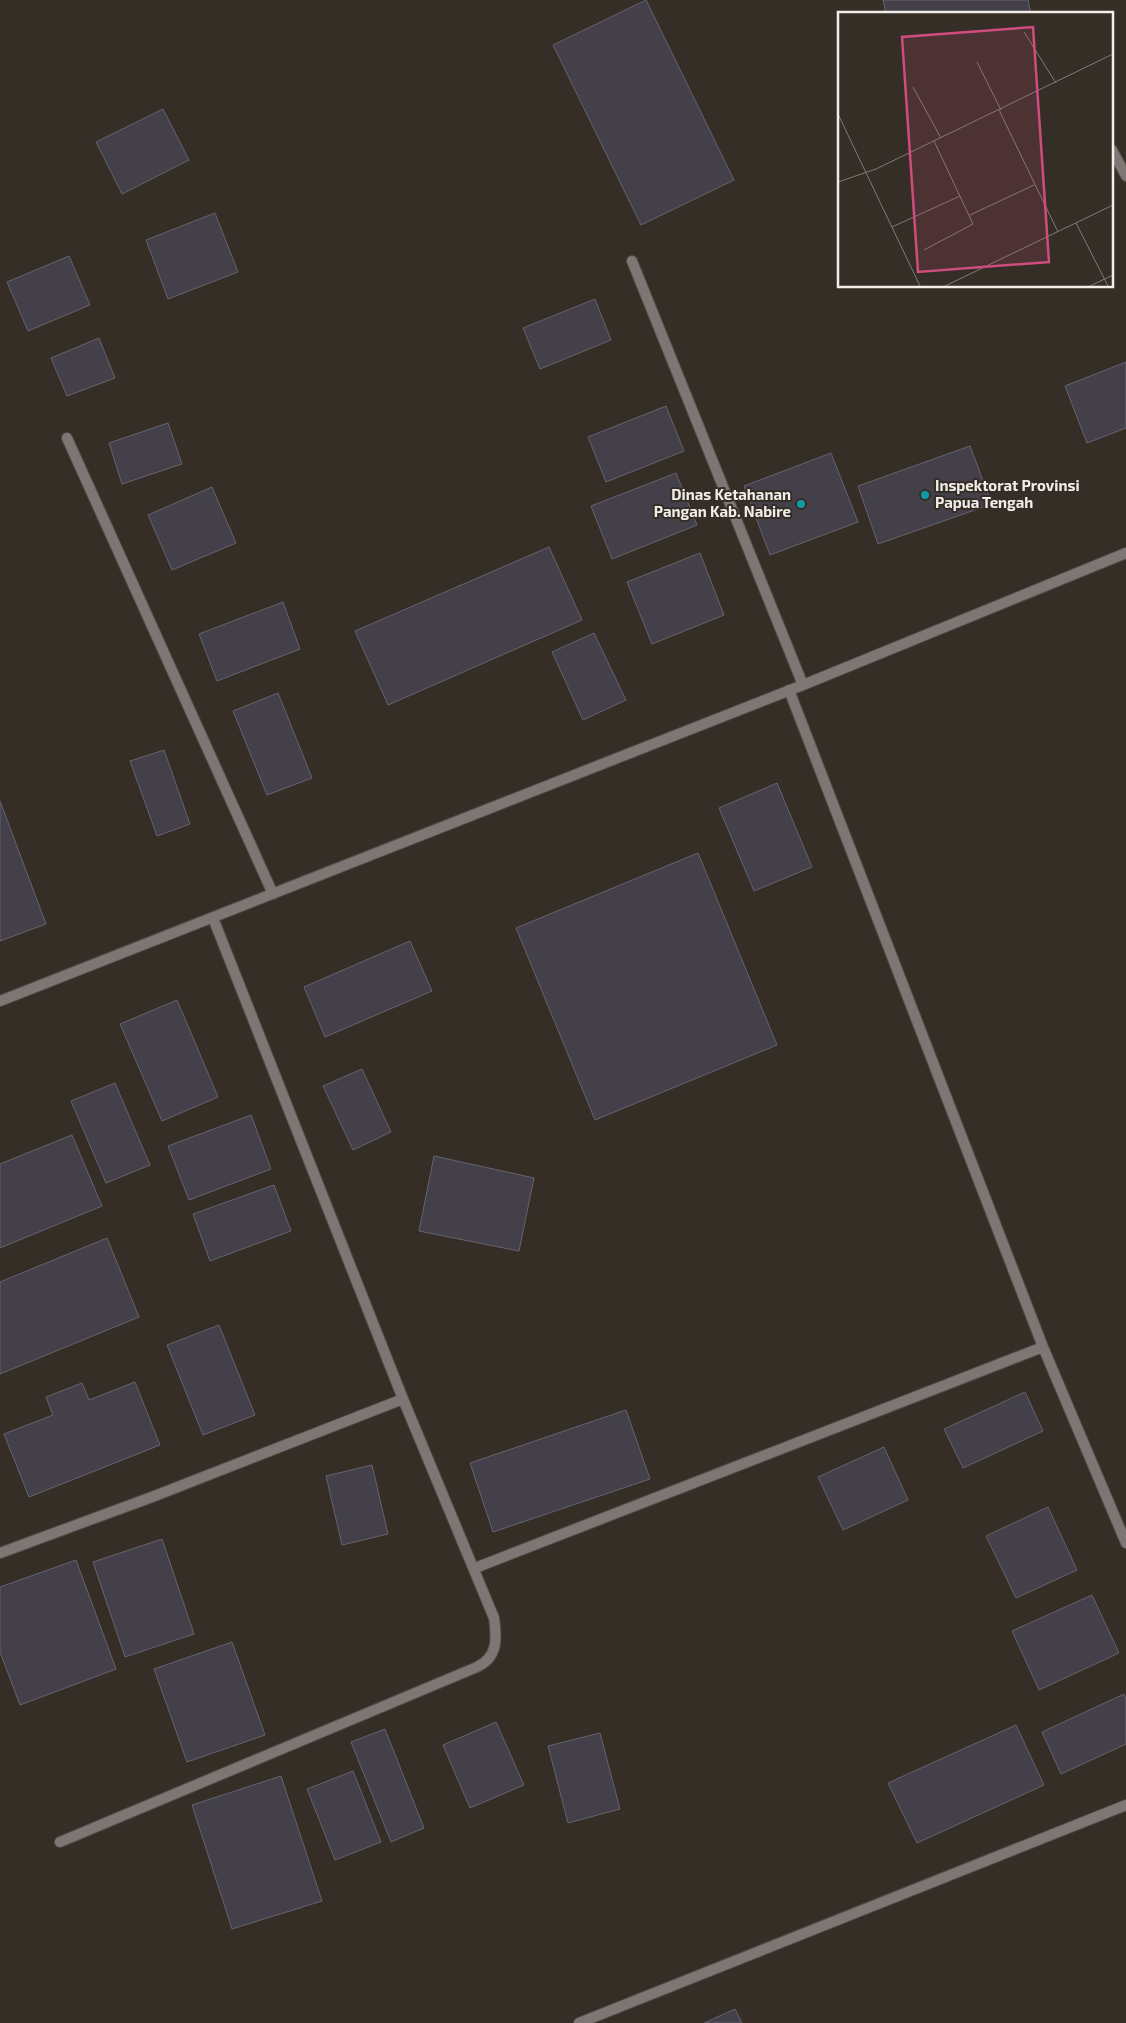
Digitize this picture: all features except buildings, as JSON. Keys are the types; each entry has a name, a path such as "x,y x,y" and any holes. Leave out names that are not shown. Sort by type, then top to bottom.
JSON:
{"street":[{"path":"1114,154 1126,176"},
{"path":"632,262 803,685"},
{"path":"67,438 273,894"},
{"path":"0,1001 803,685 1126,553"},
{"path":"788,690 1043,1347 1126,1543"},
{"path":"60,1842 485,1663 492,1655 497,1636 494,1618 403,1399 213,918"},
{"path":"474,1568 1043,1347"},
{"path":"0,1553 152,1497 403,1399"},
{"path":"579,2023 1126,1805"}],"place":[{"name":"Inspektorat Provinsi Papua Tengah","path":"925,495"},
{"name":"Dinas Ketahanan Pangan Kab. Nabire","path":"801,504"}]}
